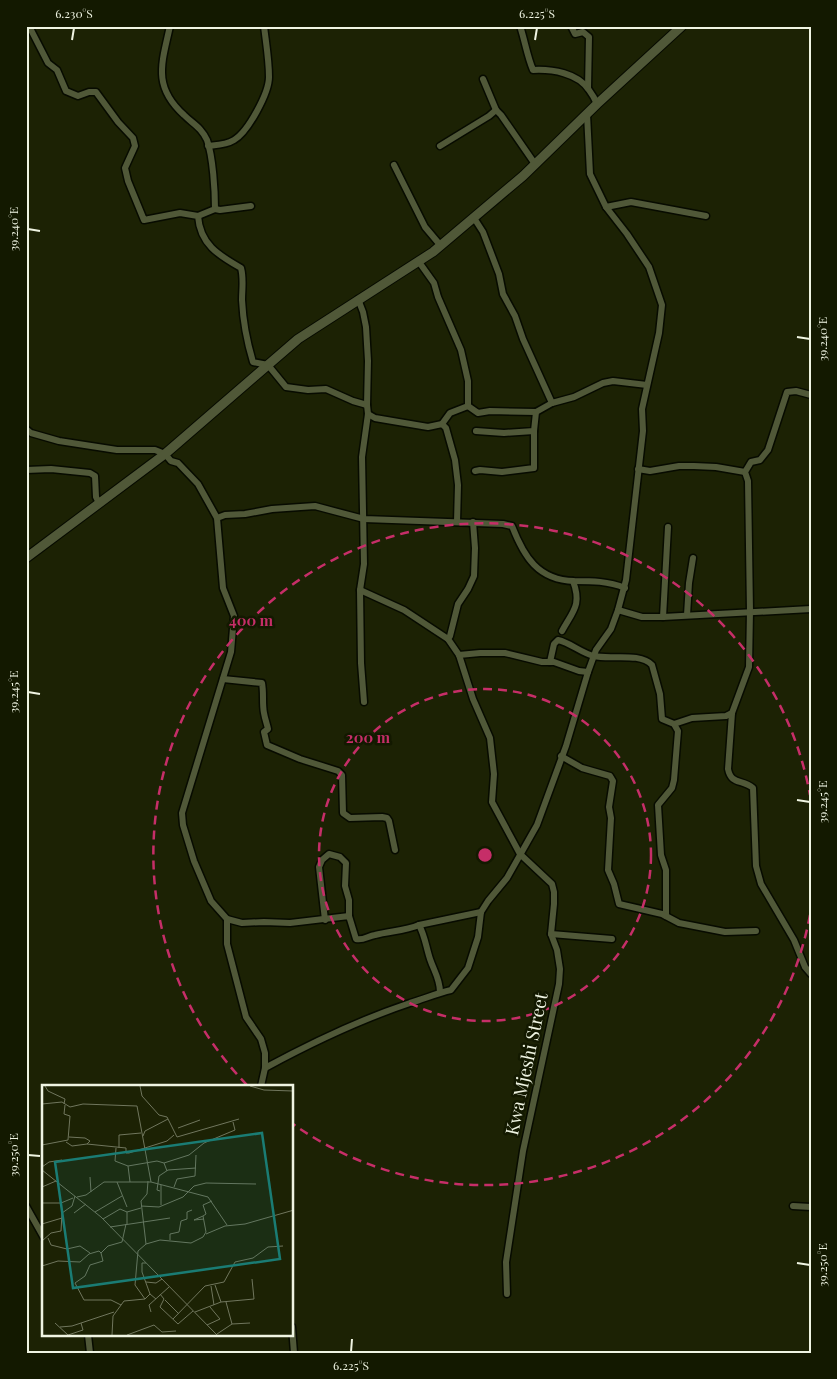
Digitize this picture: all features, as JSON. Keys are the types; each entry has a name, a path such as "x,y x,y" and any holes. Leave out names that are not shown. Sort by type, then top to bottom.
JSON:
{"main road":[{"path":"26,558 165,454 298,339 441,246 535,164 682,26"}],"street":[{"path":"29,26 48,62 57,70 66,91 78,96 89,92 96,92 118,122 133,138 134,146 125,168 128,181 144,220 180,213 198,216 216,209 250,206"},
{"path":"170,26 161,69 162,81 167,94 179,111 199,126 208,146 216,209"},
{"path":"208,146 226,144 236,140 254,116 268,90 270,78 264,26"},
{"path":"520,26 533,70 547,69 560,71 576,79 588,88 597,104"},
{"path":"571,26 574,34 583,32 589,37 588,88"},
{"path":"483,79 496,110 535,164"},
{"path":"440,146 496,110"},
{"path":"265,1068 318,1039 379,1014 440,992 451,990 468,968 478,937 481,912 506,878 537,825 566,746 594,656 611,629 618,610 625,588 643,431 642,409 659,333 662,305 649,267 627,234 606,208 590,174 587,114"},
{"path":"394,165 425,227 441,246"},
{"path":"606,208 631,202 706,216"},
{"path":"198,216 198,226 211,249 241,268 243,276 242,300 244,323 253,362 264,368 286,387 308,390 326,389 353,401 367,404"},
{"path":"474,218 483,232 499,274 503,294 515,316 523,339 552,403"},
{"path":"419,262 434,283 438,298 461,350 468,381 468,406"},
{"path":"358,299 366,327 368,361 368,414 362,457 364,564 360,590 360,663 364,702"},
{"path":"468,406 478,413 490,411 536,412 552,403 574,397 603,383 613,381 647,385"},
{"path":"811,395 796,391 787,392 768,450 760,460 751,462 745,472 748,481 749,667 732,713 728,769 729,776 733,780 747,783 753,788 756,866 761,884 794,940 805,967 811,974"},
{"path":"368,414 375,418 428,427 442,424 450,413 468,406"},
{"path":"475,471 502,472 534,468 536,412"},
{"path":"442,424 446,428 456,460 458,486 457,522"},
{"path":"26,429 59,441 117,450 155,450 165,454 171,461 178,463 198,484 217,518 223,588 234,616 231,652 182,813 183,825 194,861 211,901 227,919 242,923 290,924 350,916"},
{"path":"476,431 534,431"},
{"path":"638,469 650,471 679,466 694,466 716,467 745,472"},
{"path":"26,470 41,468 90,473 95,476 98,503"},
{"path":"217,518 225,515 245,514 272,509 315,506 364,518 473,522 512,526 522,551 541,573 555,578 601,582 625,588"},
{"path":"360,590 404,610 448,639 458,604 474,576 475,548 473,522"},
{"path":"663,617 668,527"},
{"path":"687,615 692,558"},
{"path":"562,631 577,602 577,592 573,581"},
{"path":"618,610 642,617 663,617 811,609"},
{"name":"Kwa Mjeshi Street","path":"448,639 458,655 473,699 490,738 494,774 492,802 520,854 552,884 554,898 552,934 560,969 559,984 523,1151 506,1262 507,1294"},
{"path":"550,662 554,644 558,640 594,656 638,658 652,665 660,694 662,719 674,724 678,731 672,788 658,805 661,855 666,870 666,916"},
{"path":"458,655 505,653 588,672"},
{"path":"223,679 262,684 264,715 268,730 264,732 267,745 342,774 343,813 350,818 387,818 394,850"},
{"path":"674,724 692,718 726,716 732,713"},
{"path":"561,756 582,768 610,776 613,781 609,807 611,818 608,870 619,904 666,916 679,923 725,932 756,931"},
{"path":"325,920 319,867 322,860 329,854 340,857 346,863 345,886 356,939 360,940 376,934 481,912"},
{"path":"227,919 227,944 246,1016 261,1039 265,1053 265,1068 261,1085"},
{"path":"419,925 440,983 440,992"},
{"path":"552,934 612,940"},
{"path":"26,1206 42,1234"},
{"path":"794,1206 811,1207"},
{"path":"88,1336 90,1353"},
{"path":"293,1336 294,1353"}]}
